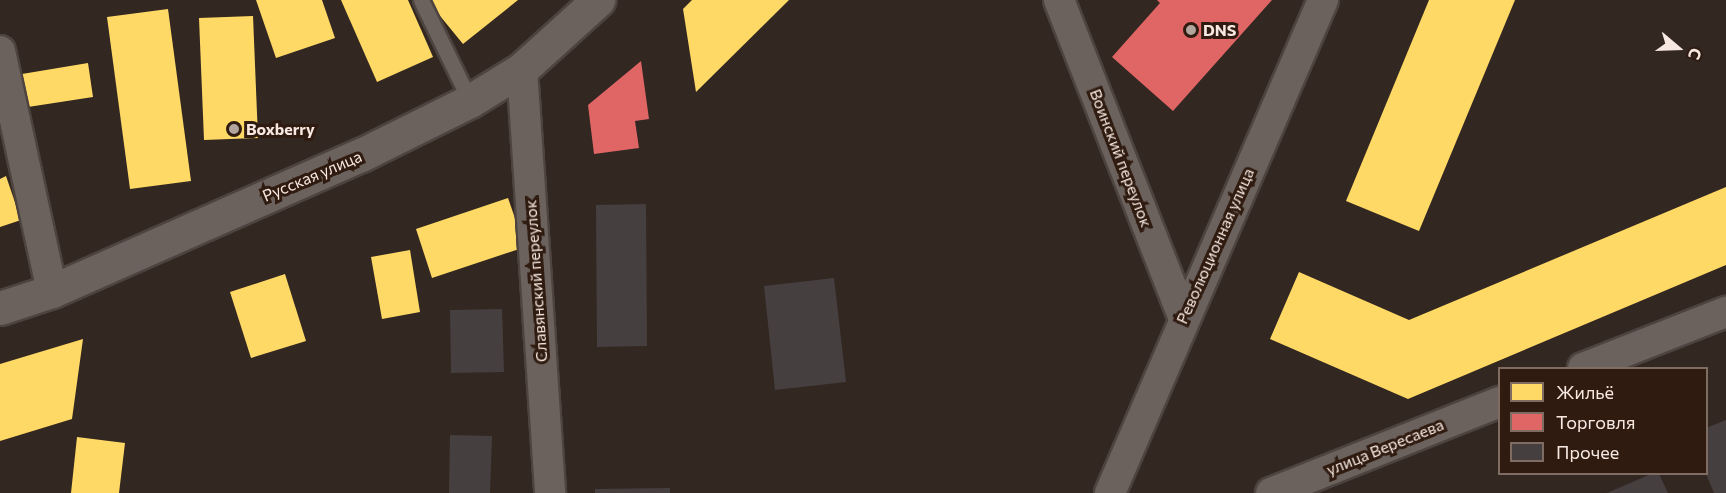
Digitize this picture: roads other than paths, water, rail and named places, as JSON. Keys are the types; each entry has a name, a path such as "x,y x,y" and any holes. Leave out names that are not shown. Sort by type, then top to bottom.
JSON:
{"main road":[{"name":"Русская улица","path":"0,308 52,291 361,155 470,101 522,69 598,0"}],"street":[{"name":"Воинский переулок","path":"1059,0 1184,317"},
{"name":"Революционная улица","path":"1110,493 1184,317 1323,0"},
{"path":"0,51 52,291"},
{"name":"Славянский переулок","path":"522,69 550,493"},
{"path":"1588,367 1726,312"},
{"name":"улица Вересаева","path":"1271,493 1498,403"}],"lane":[{"path":"421,0 470,101"}],"place":[{"name":"DNS","path":"1191,30"},
{"name":"Boxberry","path":"234,129"}]}
